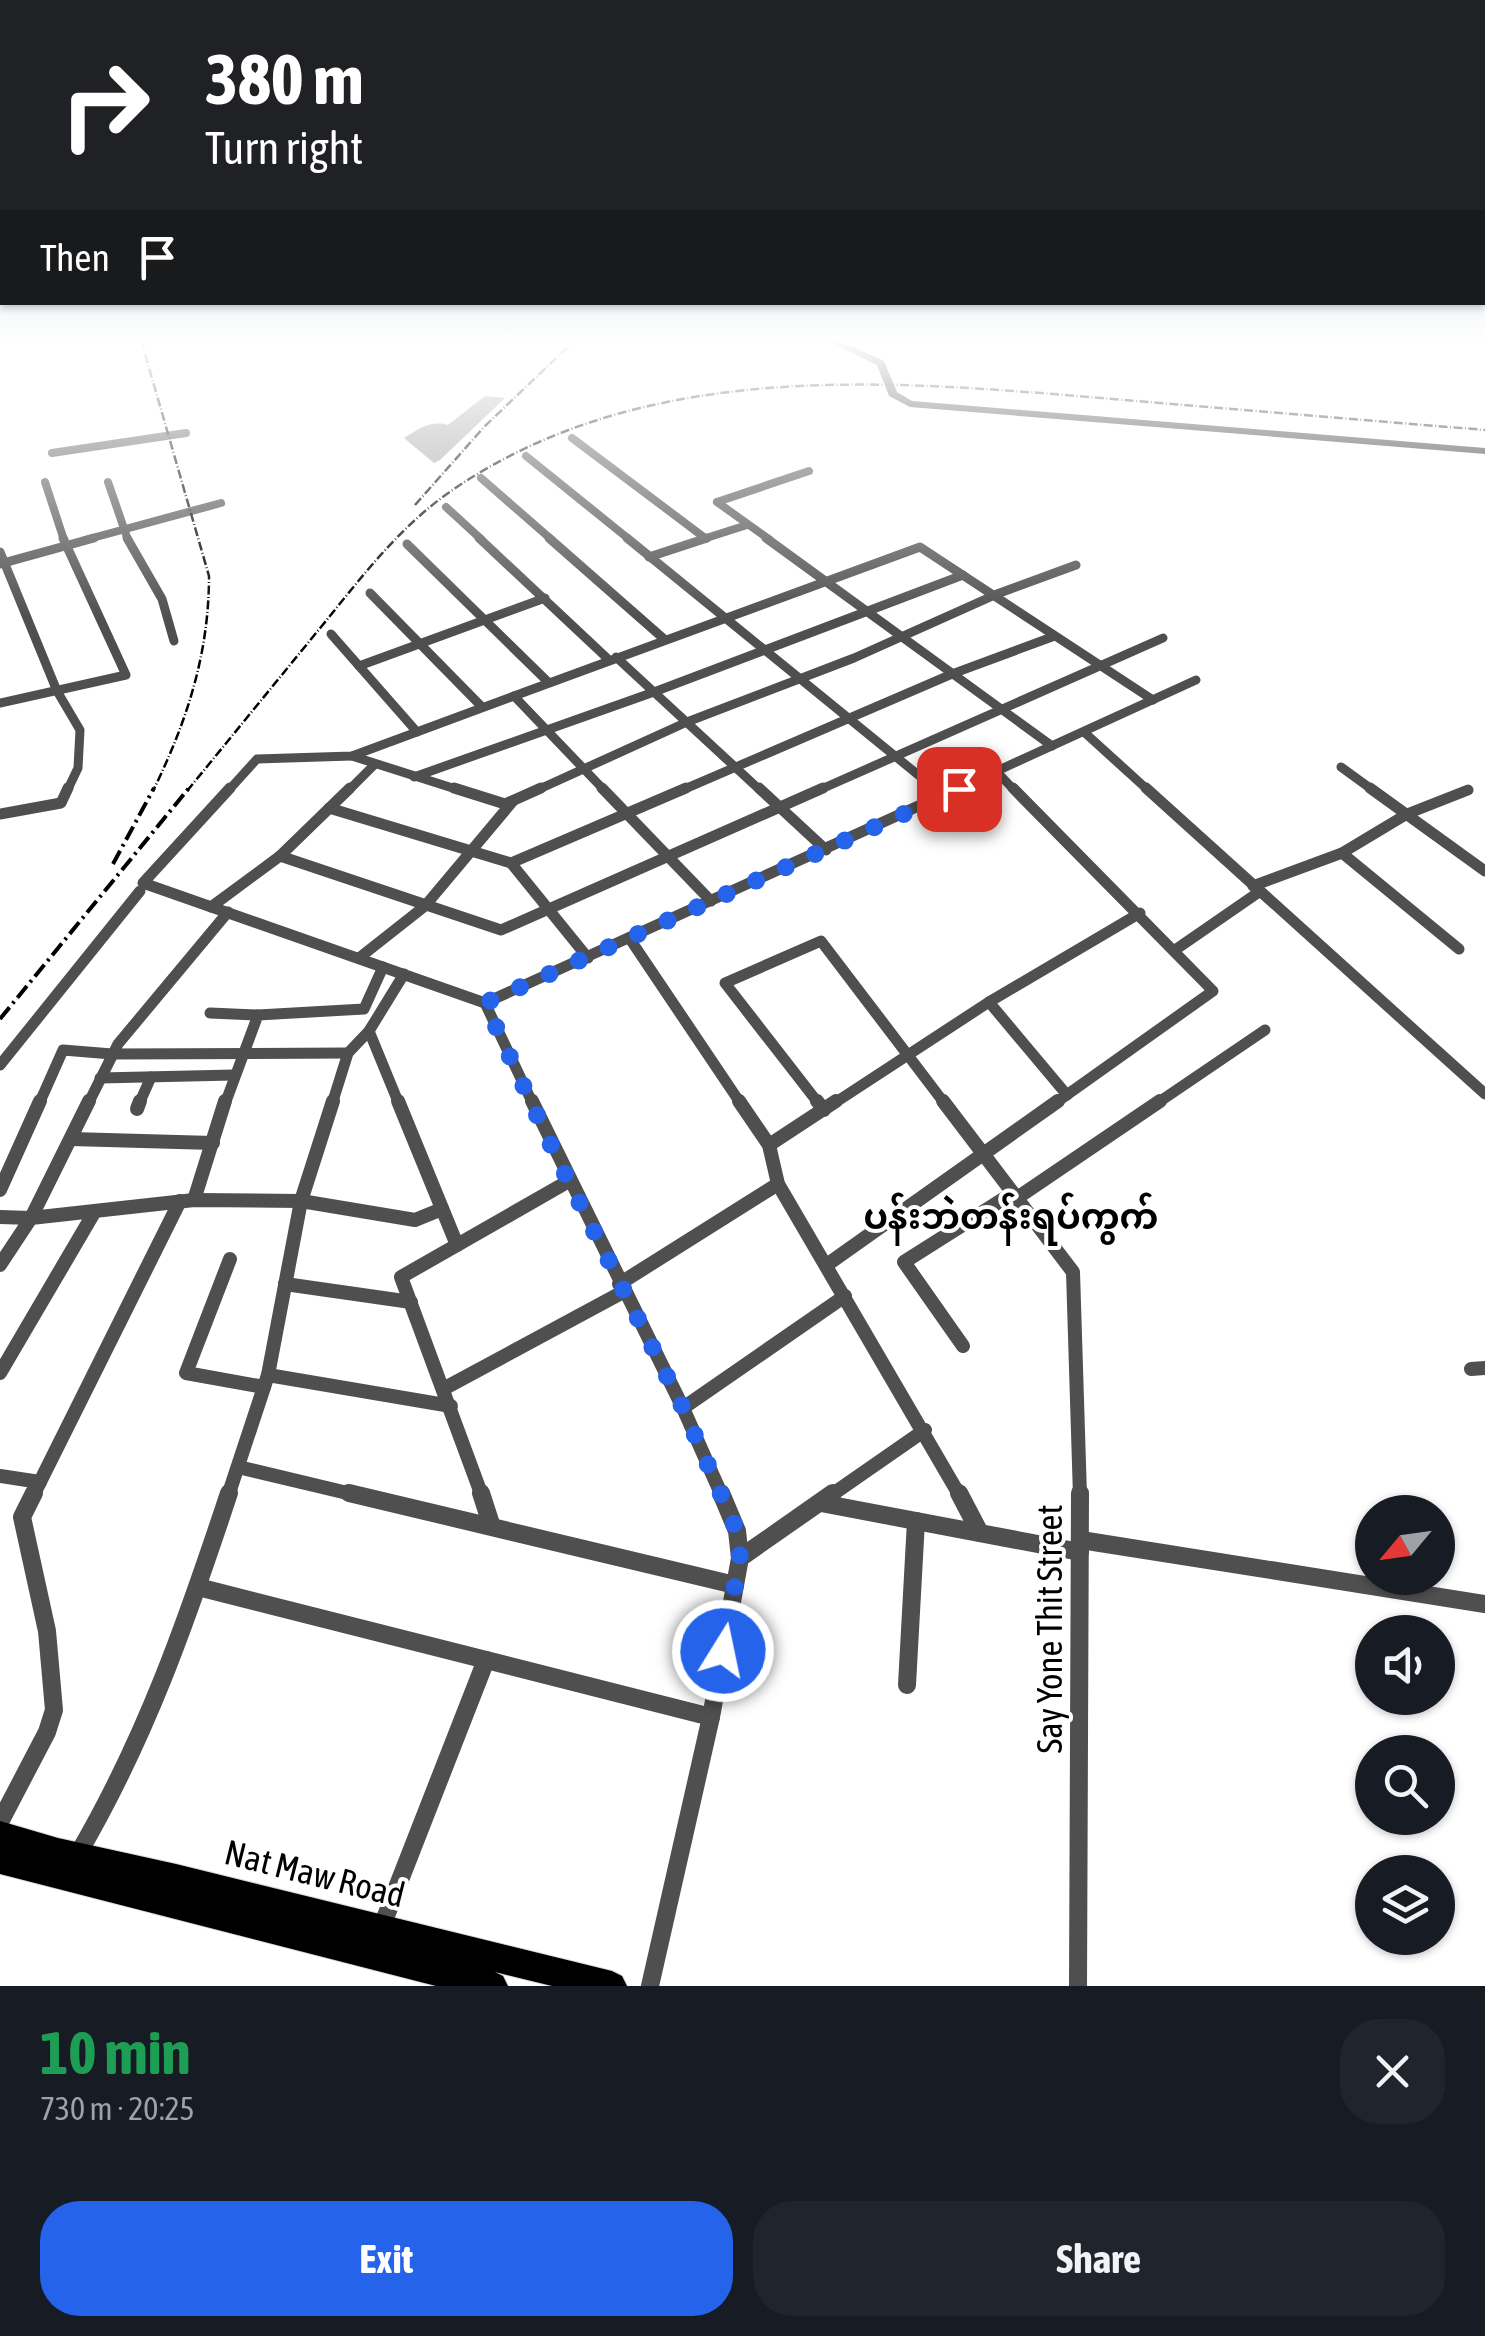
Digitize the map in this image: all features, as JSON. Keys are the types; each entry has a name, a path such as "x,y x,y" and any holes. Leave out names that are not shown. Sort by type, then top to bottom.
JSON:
{"main road":[{"path":"1261,433 1485,451"},
{"name":"Nat Maw Road","path":"0,1835 74,1866 493,1986"},
{"name":"Nat Maw Road","path":"0,1860 74,1866 382,1927 612,1986"}],"street":[{"path":"52,453 186,433"},
{"path":"572,438 705,538"},
{"path":"526,456 944,796"},
{"path":"809,471 717,502 1052,746"},
{"path":"481,478 664,639"},
{"path":"0,704 126,675 66,546 45,482"},
{"path":"108,482 123,530 158,588 173,624 174,641"},
{"path":"0,814 61,803 78,768 80,730 57,691 1,560 222,503"},
{"path":"446,507 826,850"},
{"path":"649,557 748,526"},
{"path":"408,544 548,681"},
{"path":"1153,700 920,547 352,756 257,759 142,883 485,1003 826,850 997,772 1052,746 1084,732 1153,700 1196,680"},
{"path":"352,756 506,804 586,771 686,722 800,679 997,594 1076,566"},
{"path":"414,777 654,692 963,575"},
{"path":"370,592 482,707"},
{"path":"360,666 544,598"},
{"path":"331,634 416,732"},
{"path":"511,864 952,674 1052,637"},
{"path":"280,856 501,930 1002,712 1026,696 1162,638"},
{"path":"514,696 711,901"},
{"path":"1084,732 1485,1094"},
{"path":"211,907 280,856 374,765"},
{"path":"1340,767 1485,870"},
{"path":"828,1264 1213,991 997,772"},
{"path":"1175,950 1256,889 1342,853 1407,814 1468,790"},
{"path":"359,958 425,906 513,801"},
{"path":"329,808 511,864 588,958"},
{"path":"1342,853 1459,949"},
{"path":"0,1065 140,891"},
{"path":"0,1264 30,1218 112,1054 228,912"},
{"path":"769,1144 990,1002 1140,914"},
{"path":"630,939 769,1144 778,1184 925,1430 980,1533"},
{"path":"824,1110 725,983 822,941 1015,1196"},
{"path":"210,1014 364,1010 383,967"},
{"path":"74,1866 119,1784 179,1646 266,1381 301,1202 348,1053 369,1031 404,974"},
{"path":"990,1002 1067,1095"},
{"path":"485,1003 569,1182 683,1408 737,1531 740,1558 711,1718 650,1986"},
{"path":"0,1822 47,1732 54,1710 47,1630 22,1517 187,1201 258,1014"},
{"path":"963,1346 904,1262 1015,1196 1265,1030"},
{"path":"369,1031 457,1245"},
{"path":"0,1190 63,1050 112,1054 348,1053"},
{"path":"100,1078 234,1075"},
{"path":"137,1108 151,1077"},
{"path":"71,1138 212,1143"},
{"path":"491,1524 445,1388 401,1277 569,1182"},
{"path":"445,1388 621,1288 778,1184"},
{"name":"Say Yone Thit Street","path":"1015,1196 1073,1272 1081,1546 1078,1986"},
{"path":"0,1217 30,1218 187,1201 301,1202 416,1220 442,1208"},
{"path":"0,1374 95,1211"},
{"path":"230,1259 186,1373 451,1406"},
{"path":"284,1284 411,1302"},
{"path":"683,1408 845,1296"},
{"path":"740,1558 925,1430"},
{"path":"238,1467 491,1524 734,1585"},
{"path":"0,1476 40,1482"},
{"path":"820,1503 980,1533 1485,1604"},
{"path":"907,1685 916,1521"},
{"path":"198,1588 711,1718"},
{"path":"382,1927 486,1660"}],"shaded area":[{"path":"413,433 469,433 434,463 404,438"}],"railway":[{"path":"153,791 194,686 208,605 209,576 168,433"},
{"path":"415,505 479,433"},
{"path":"187,791 397,537 451,491 527,447 566,433"},
{"path":"113,864 154,788"},
{"path":"0,1019 189,788"}],"district":[{"name":"ပန်းဘဲတန်းရပ်ကွက်","path":"1011,1216"}],"route":[{"path":"723,1651 740,1558 737,1531 683,1408 556,1156 485,1003 959,789"}]}
